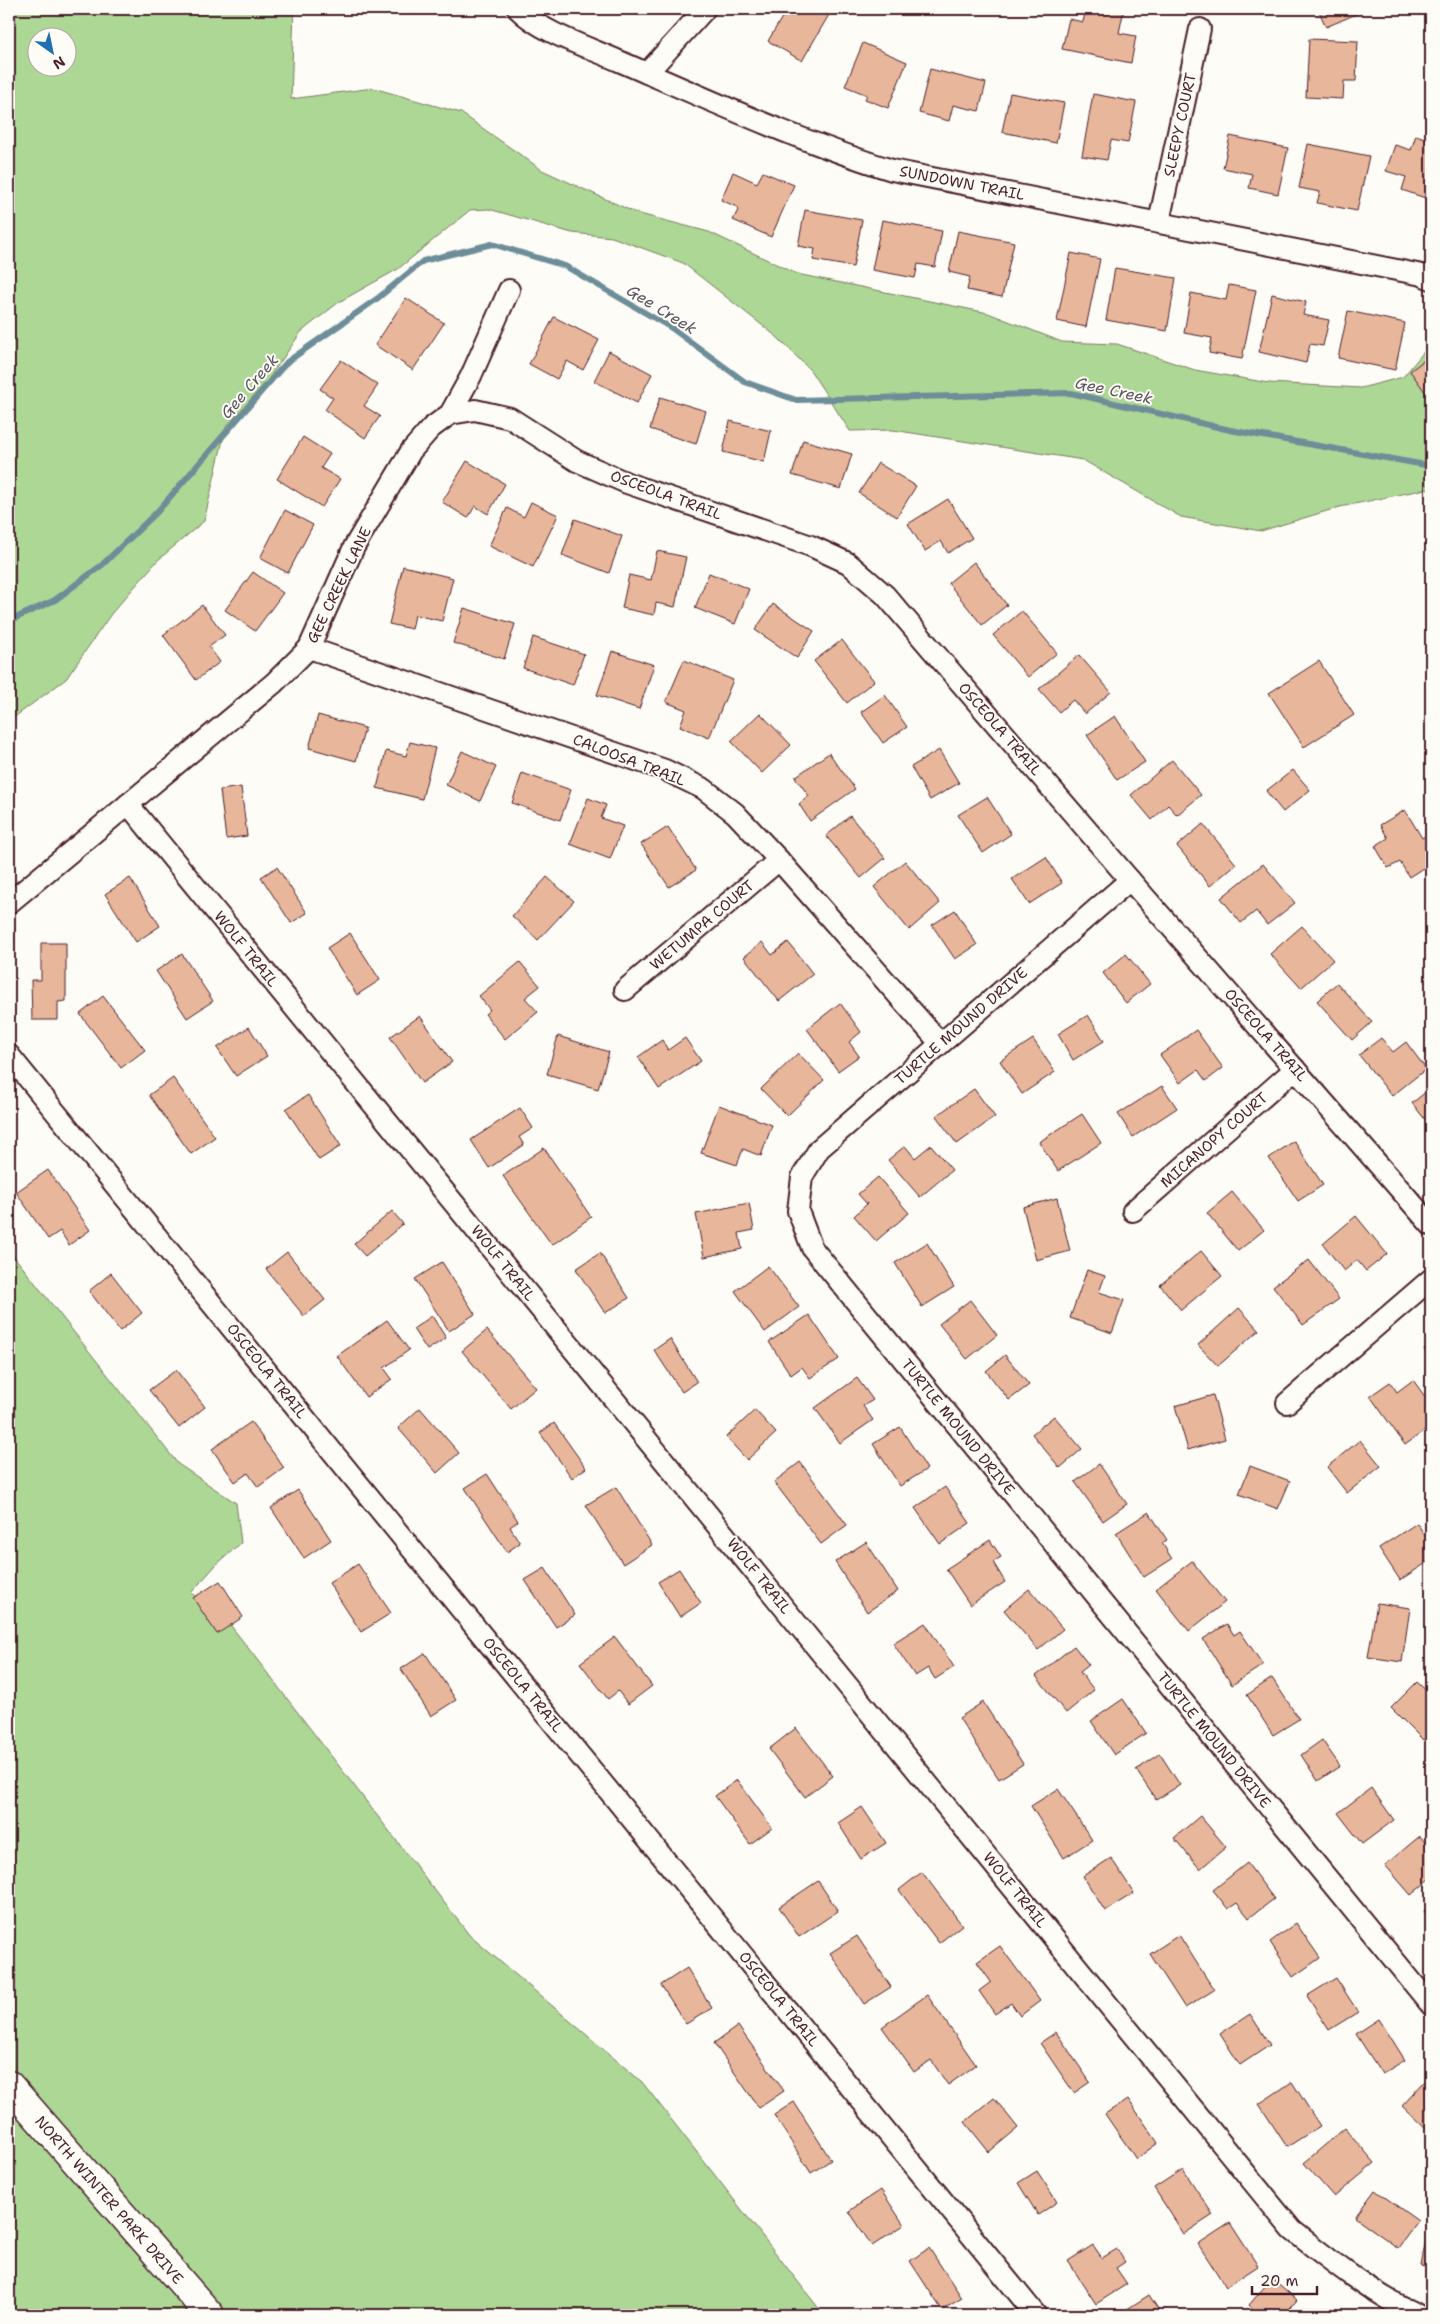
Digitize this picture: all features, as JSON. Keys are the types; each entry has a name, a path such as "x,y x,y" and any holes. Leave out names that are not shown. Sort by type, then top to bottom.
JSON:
{"street":[{"name":"SUNDOWN TRAIL","path":"518,9 542,27 647,73 839,154 892,170 1422,275 1431,279"},
{"path":"647,73 705,9"},
{"name":"SLEEPY COURT","path":"1159,222 1200,29"},
{"name":"GEE CREEK LANE","path":"9,902 274,683 309,648 354,547 411,451 431,428 450,414 471,376 510,290"},
{"name":"OSCEOLA TRAIL","path":"450,414 476,410 510,418 577,461 627,483 811,546 848,563 885,595 1130,880 1431,1225"},
{"name":"CALOOSA TRAIL","path":"309,648 665,770 704,789 735,813 779,860 940,1043"},
{"name":"WOLF TRAIL","path":"128,804 1292,2230 1343,2270 1382,2297 1418,2315"},
{"name":"WETUMPA COURT","path":"625,990 779,860"},
{"name":"TURTLE MOUND DRIVE","path":"1130,880 819,1149 802,1177 798,1211 812,1248 1431,2006"},
{"name":"OSCEOLA TRAIL","path":"9,1055 1036,2315"},
{"name":"MICANOPY COURT","path":"1133,1211 1295,1069"},
{"path":"1287,1403 1431,1279"},
{"name":"NORTH WINTER PARK DRIVE","path":"9,2085 210,2315"}],"green space":[{"path":"9,9 294,9 291,99 373,88 461,113 542,170 636,213 709,232 797,274 988,313 1062,342 1117,344 1195,370 1269,383 1361,388 1403,377 1431,343 1431,491 1426,489 1340,507 1261,531 1181,517 1083,460 893,430 850,431 810,370 777,337 683,263 612,237 572,233 489,209 470,210 398,269 339,302 301,332 268,380 226,427 204,521 158,560 111,614 66,679 9,721"},
{"path":"9,1250 178,1464 236,1503 241,1543 216,1565 191,1593 218,1609 470,1936 642,2082 824,2315 225,2315 9,2068"},
{"path":"9,2102 195,2315 9,2315"}],"building":[{"path":"411,9 425,9 414,15"},
{"path":"787,9 822,9 830,13 802,61 768,41"},
{"path":"1086,9 1124,9 1119,33 1136,36 1131,63 1062,49 1069,19 1083,22"},
{"path":"1318,9 1368,9 1326,27"},
{"path":"1309,39 1358,41 1356,81 1344,81 1343,99 1306,97"},
{"path":"863,43 907,62 888,108 865,99 867,95 845,86"},
{"path":"930,69 986,83 979,111 953,105 949,121 919,113"},
{"path":"1010,93 1064,103 1056,143 1002,132"},
{"path":"1093,94 1136,102 1128,143 1111,140 1107,160 1082,156"},
{"path":"1416,135 1431,140 1431,200 1402,190 1406,177 1386,171 1395,145 1411,150"},
{"path":"1230,136 1288,148 1278,194 1249,188 1252,174 1223,168"},
{"path":"1308,144 1369,156 1357,211 1317,203 1320,192 1299,188"},
{"path":"733,172 757,183 763,172 794,185 771,237 733,220 739,208 721,200"},
{"path":"805,210 862,220 853,267 813,260 815,249 798,246"},
{"path":"882,220 942,231 935,267 918,264 915,278 872,270"},
{"path":"958,231 1014,242 1002,297 967,290 970,277 949,272"},
{"path":"1071,253 1100,259 1086,327 1057,321"},
{"path":"1115,268 1176,278 1167,331 1106,320"},
{"path":"1229,285 1256,290 1242,359 1209,353 1212,338 1184,333 1191,293 1226,300"},
{"path":"1272,294 1306,302 1303,315 1329,320 1323,346 1310,344 1306,363 1259,352"},
{"path":"406,298 444,323 413,370 375,345"},
{"path":"1348,311 1405,323 1395,370 1338,358"},
{"path":"554,317 599,340 583,370 567,361 557,379 529,364"},
{"path":"609,351 652,374 637,403 594,381"},
{"path":"1431,355 1431,400 1410,371"},
{"path":"341,360 378,385 364,406 380,416 365,438 325,410 333,398 320,389"},
{"path":"660,397 706,411 696,444 650,429"},
{"path":"730,421 771,431 764,462 723,452"},
{"path":"303,437 330,454 321,468 340,479 322,507 277,479"},
{"path":"803,440 852,454 841,489 792,475"},
{"path":"467,461 505,484 488,514 475,506 468,518 442,502"},
{"path":"878,463 916,486 897,517 859,493"},
{"path":"948,499 972,538 948,553 941,541 925,551 908,524"},
{"path":"531,502 558,515 533,567 489,546 507,508 524,517"},
{"path":"285,510 313,525 288,573 260,558"},
{"path":"575,519 622,536 609,573 562,555"},
{"path":"657,551 686,557 675,607 656,603 654,615 622,608 629,575 651,580"},
{"path":"974,562 1007,605 982,625 948,583"},
{"path":"403,566 453,578 442,621 415,615 412,629 389,624"},
{"path":"253,572 283,593 255,631 225,610"},
{"path":"709,573 749,589 735,624 695,608"},
{"path":"773,604 814,631 797,658 755,630"},
{"path":"202,605 225,635 209,647 220,662 196,680 163,635"},
{"path":"464,608 515,624 504,659 453,643"},
{"path":"1022,611 1057,653 1028,677 993,635"},
{"path":"533,637 584,654 573,685 523,668"},
{"path":"842,640 874,681 847,703 814,661"},
{"path":"612,651 654,665 639,709 597,695"},
{"path":"1079,655 1111,692 1085,714 1073,700 1059,712 1039,689"},
{"path":"684,660 733,680 709,738 680,726 686,710 666,702"},
{"path":"1319,661 1354,715 1304,747 1269,693"},
{"path":"885,695 907,727 883,743 861,712"},
{"path":"760,713 791,745 762,773 731,741"},
{"path":"318,715 365,728 356,761 309,748"},
{"path":"1115,716 1145,762 1117,780 1087,735"},
{"path":"410,742 435,748 422,799 377,788 386,751 406,756"},
{"path":"939,750 959,783 930,800 911,767"},
{"path":"462,751 496,767 480,801 446,785"},
{"path":"829,753 855,789 810,821 799,804 809,796 795,777"},
{"path":"1172,760 1201,795 1177,815 1168,805 1152,820 1131,795"},
{"path":"1293,770 1310,790 1283,812 1266,791"},
{"path":"522,773 571,790 560,820 512,803"},
{"path":"241,787 247,836 226,839 220,790"},
{"path":"987,797 1011,834 983,853 958,815"},
{"path":"588,798 606,805 601,818 623,826 610,859 570,844"},
{"path":"1405,810 1422,838 1431,832 1431,863 1409,877 1400,862 1388,868 1375,846 1388,838 1380,825"},
{"path":"850,816 885,858 861,878 826,836"},
{"path":"1203,824 1236,864 1210,886 1177,846"},
{"path":"668,827 696,870 669,887 641,844"},
{"path":"1046,857 1062,883 1029,904 1012,879"},
{"path":"905,861 940,903 909,930 874,887"},
{"path":"1263,864 1295,903 1267,925 1256,911 1241,923 1221,898"},
{"path":"277,867 307,913 291,923 261,877"},
{"path":"547,877 574,901 538,940 512,916"},
{"path":"130,878 160,926 136,942 105,894"},
{"path":"955,910 977,945 955,959 932,925"},
{"path":"1302,926 1333,960 1301,988 1270,954"},
{"path":"350,933 380,980 357,995 327,948"},
{"path":"762,942 772,955 788,942 813,974 779,1001 744,957"},
{"path":"41,943 66,943 66,1001 58,1002 58,1020 32,1020 31,980 41,980"},
{"path":"182,954 213,1001 187,1018 156,971"},
{"path":"1126,954 1150,984 1126,1003 1103,973"},
{"path":"520,962 540,986 525,998 538,1012 505,1039 485,1014 490,1010 479,996"},
{"path":"1337,983 1372,1022 1352,1040 1317,1001"},
{"path":"103,996 145,1050 121,1068 80,1014"},
{"path":"840,1003 861,1032 849,1042 859,1056 838,1071 807,1029"},
{"path":"1088,1015 1104,1041 1073,1060 1058,1034"},
{"path":"420,1016 452,1062 422,1083 390,1037"},
{"path":"249,1027 267,1056 236,1076 217,1048"},
{"path":"1196,1030 1223,1068 1206,1081 1198,1070 1180,1083 1160,1055"},
{"path":"558,1036 609,1052 598,1089 547,1074"},
{"path":"685,1038 701,1061 659,1089 638,1057 662,1040 668,1050"},
{"path":"1381,1038 1393,1052 1406,1042 1426,1069 1392,1096 1359,1055"},
{"path":"1033,1039 1055,1072 1022,1094 1000,1061"},
{"path":"798,1053 824,1080 787,1116 761,1089"},
{"path":"173,1078 215,1137 191,1154 149,1095"},
{"path":"1162,1086 1177,1108 1133,1137 1118,1114"},
{"path":"1431,1088 1431,1127 1412,1103"},
{"path":"974,1089 995,1117 957,1144 936,1116"},
{"path":"308,1095 341,1146 319,1160 286,1109"},
{"path":"719,1105 772,1125 761,1156 743,1149 737,1165 701,1153"},
{"path":"520,1108 533,1128 519,1137 524,1145 489,1168 471,1140"},
{"path":"1082,1114 1101,1143 1058,1171 1039,1142"},
{"path":"1294,1141 1323,1185 1298,1201 1269,1158"},
{"path":"931,1145 952,1170 920,1197 888,1160 905,1146 915,1158"},
{"path":"544,1148 591,1217 552,1245 503,1176"},
{"path":"48,1170 90,1230 69,1245 60,1231 48,1239 16,1192"},
{"path":"878,1177 909,1213 876,1241 854,1216 867,1204 858,1194"},
{"path":"1232,1192 1264,1230 1238,1251 1207,1213"},
{"path":"1057,1198 1070,1251 1036,1260 1023,1207"},
{"path":"749,1203 754,1230 739,1233 742,1249 704,1257 696,1214"},
{"path":"392,1211 403,1224 365,1256 354,1244"},
{"path":"1356,1216 1387,1254 1366,1271 1357,1260 1344,1271 1323,1244"},
{"path":"927,1243 954,1287 922,1307 895,1263"},
{"path":"1201,1251 1222,1276 1181,1310 1160,1285"},
{"path":"287,1252 325,1300 304,1316 266,1269"},
{"path":"600,1253 629,1298 605,1313 576,1269"},
{"path":"1309,1260 1339,1299 1303,1325 1273,1286"},
{"path":"442,1262 475,1314 449,1331 415,1279"},
{"path":"768,1266 799,1307 765,1332 735,1291"},
{"path":"1087,1270 1105,1276 1099,1292 1124,1300 1112,1333 1070,1318"},
{"path":"111,1273 142,1313 120,1331 89,1291"},
{"path":"970,1300 997,1335 967,1359 939,1324"},
{"path":"1239,1308 1259,1330 1218,1366 1198,1345"},
{"path":"809,1315 839,1359 810,1378 802,1367 791,1375 769,1342"},
{"path":"432,1316 446,1338 427,1350 413,1329"},
{"path":"387,1320 409,1350 384,1368 392,1379 366,1397 337,1356"},
{"path":"487,1330 536,1388 511,1409 462,1351"},
{"path":"670,1339 697,1382 682,1392 654,1350"},
{"path":"1431,1344 1431,1359 1424,1349"},
{"path":"1005,1355 1029,1385 1009,1400 986,1371"},
{"path":"176,1370 205,1407 179,1428 149,1390"},
{"path":"857,1378 873,1400 863,1406 873,1420 840,1443 815,1408"},
{"path":"1413,1380 1431,1405 1431,1426 1405,1445 1370,1396 1390,1382 1397,1392"},
{"path":"1213,1395 1225,1439 1188,1450 1175,1406"},
{"path":"420,1408 459,1453 437,1473 398,1428"},
{"path":"755,1410 776,1433 747,1460 726,1437"},
{"path":"1054,1416 1082,1449 1060,1468 1032,1434"},
{"path":"251,1422 284,1468 258,1487 248,1473 235,1482 212,1449"},
{"path":"554,1423 586,1468 572,1478 540,1433"},
{"path":"900,1427 927,1469 900,1486 873,1444"},
{"path":"1360,1440 1381,1466 1347,1493 1327,1467"},
{"path":"800,1462 847,1525 821,1544 774,1482"},
{"path":"1099,1464 1127,1504 1103,1521 1075,1482"},
{"path":"1250,1466 1290,1481 1278,1509 1239,1494"},
{"path":"487,1474 518,1521 510,1527 520,1543 507,1552 465,1488"},
{"path":"616,1487 652,1545 623,1564 586,1505"},
{"path":"945,1487 970,1523 940,1544 915,1508"},
{"path":"298,1490 331,1540 304,1558 271,1508"},
{"path":"1149,1512 1167,1540 1162,1543 1172,1559 1144,1577 1116,1533"},
{"path":"1417,1523 1431,1545 1431,1560 1400,1580 1379,1548"},
{"path":"990,1540 1001,1557 993,1562 1005,1582 970,1605 946,1569"},
{"path":"866,1542 898,1591 867,1612 835,1562"},
{"path":"1192,1561 1225,1602 1189,1631 1156,1589"},
{"path":"358,1564 391,1613 361,1632 329,1583"},
{"path":"545,1568 575,1615 556,1627 525,1580"},
{"path":"679,1569 701,1603 680,1617 658,1582"},
{"path":"220,1581 243,1617 217,1634 193,1598"},
{"path":"1029,1589 1063,1629 1038,1650 1004,1610"},
{"path":"1377,1603 1410,1608 1402,1662 1368,1657"},
{"path":"925,1623 954,1667 935,1679 928,1668 915,1676 893,1643"},
{"path":"1227,1624 1234,1635 1240,1631 1263,1665 1232,1685 1203,1639"},
{"path":"615,1637 652,1686 628,1704 618,1691 608,1699 580,1663"},
{"path":"1074,1646 1089,1665 1080,1672 1094,1690 1066,1713 1036,1676"},
{"path":"425,1653 456,1700 431,1716 401,1669"},
{"path":"1272,1678 1299,1719 1273,1735 1247,1695"},
{"path":"1417,1682 1431,1695 1431,1732 1423,1740 1391,1708"},
{"path":"1123,1699 1146,1733 1114,1755 1091,1721"},
{"path":"983,1702 1023,1764 999,1779 959,1718"},
{"path":"796,1728 833,1776 805,1797 769,1749"},
{"path":"1322,1740 1340,1766 1318,1781 1301,1755"},
{"path":"1160,1754 1180,1785 1156,1800 1136,1770"},
{"path":"737,1780 772,1828 750,1844 715,1796"},
{"path":"1371,1788 1394,1820 1362,1844 1338,1813"},
{"path":"1058,1789 1092,1840 1064,1858 1031,1806"},
{"path":"862,1807 886,1843 861,1859 838,1823"},
{"path":"1200,1816 1226,1847 1200,1869 1174,1838"},
{"path":"1420,1836 1431,1850 1431,1878 1411,1895 1385,1865"},
{"path":"1111,1858 1134,1893 1105,1911 1083,1876"},
{"path":"1247,1863 1274,1899 1249,1918 1237,1903 1228,1909 1213,1890"},
{"path":"922,1872 962,1925 939,1943 899,1890"},
{"path":"818,1881 838,1911 799,1937 779,1907"},
{"path":"1431,1907 1431,1922 1424,1911"},
{"path":"1296,1923 1320,1958 1293,1977 1270,1942"},
{"path":"1179,1935 1214,1990 1185,2008 1150,1954"},
{"path":"857,1936 891,1987 864,2004 830,1953"},
{"path":"1000,1946 1040,2001 1020,2016 1011,2003 995,2014 979,1991 991,1982 977,1962"},
{"path":"687,1968 712,2008 686,2024 661,1985"},
{"path":"1336,1978 1358,2012 1329,2030 1307,1996"},
{"path":"927,1995 976,2065 948,2085 931,2060 914,2072 882,2027"},
{"path":"1250,2014 1270,2045 1240,2065 1220,2034"},
{"path":"1379,2019 1405,2060 1382,2074 1356,2034"},
{"path":"738,2026 784,2091 759,2108 714,2043"},
{"path":"1056,2032 1090,2082 1074,2093 1040,2043"},
{"path":"1425,2081 1431,2086 1431,2134 1402,2106"},
{"path":"1292,2082 1320,2126 1287,2147 1259,2104"},
{"path":"994,2098 1018,2128 989,2152 965,2122"},
{"path":"1128,2099 1158,2143 1136,2159 1105,2114"},
{"path":"794,2102 831,2160 811,2173 774,2115"},
{"path":"1345,2128 1375,2163 1334,2197 1304,2163"},
{"path":"1183,2169 1213,2215 1184,2234 1154,2188"},
{"path":"1037,2171 1057,2202 1038,2215 1018,2183"},
{"path":"881,2190 904,2225 872,2246 849,2211"},
{"path":"1375,2190 1418,2221 1398,2248 1355,2217"},
{"path":"1230,2223 1258,2266 1226,2287 1198,2244"},
{"path":"1427,2234 1431,2234 1431,2268 1421,2266"},
{"path":"1093,2245 1102,2258 1117,2249 1125,2262 1116,2268 1127,2284 1096,2304 1068,2261"},
{"path":"929,2248 962,2298 942,2310 910,2261"},
{"path":"1272,2278 1297,2300 1284,2315 1260,2315 1249,2305"},
{"path":"1149,2295 1162,2315 1118,2315"}],"waterway":[{"name":"Gee Creek","path":"9,621 55,600 102,565 157,512 287,362 378,298 423,261 492,244 565,266 673,329 745,382 796,400 1071,393 1230,430 1431,466"}]}
